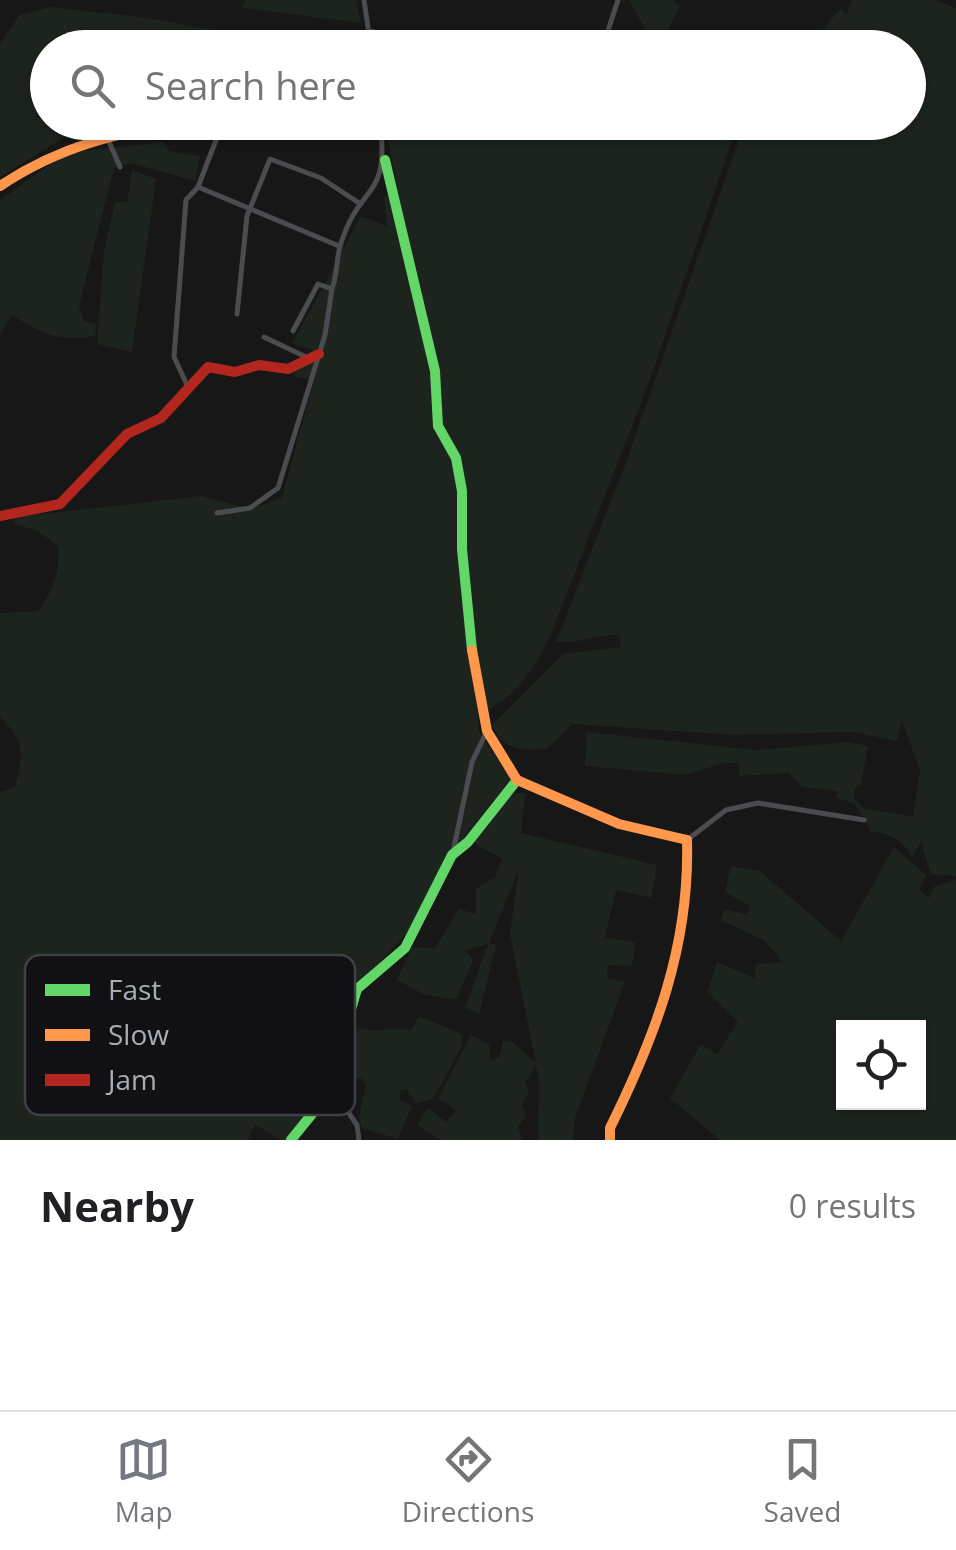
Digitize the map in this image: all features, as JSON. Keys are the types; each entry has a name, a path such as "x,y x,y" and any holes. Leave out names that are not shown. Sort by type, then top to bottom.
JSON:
{"street":[{"path":"364,0 369,30"},
{"path":"608,30 618,0"},
{"path":"0,186 72,144 90,140"},
{"path":"110,140 120,166"},
{"path":"187,385 176,368 186,200 198,187 217,140"},
{"path":"382,140 434,371 438,426 456,458 462,491 462,549 470,638 487,731 517,780 619,824 688,840"},
{"path":"237,314 249,209 270,159 321,178 359,203"},
{"path":"217,514 250,508 278,488 319,354 339,270 339,246 359,203 374,190 385,160"},
{"path":"198,187 339,246"},
{"path":"293,330 318,284 332,289"},
{"path":"264,337 306,357"},
{"path":"0,516 52,509 70,496 127,434 161,418 176,404 187,385 208,368 288,369 319,354"},
{"path":"355,999 358,989 405,948 452,854 472,762 487,731"},
{"path":"452,854 517,780"},
{"path":"688,840 726,810 758,803 864,820"},
{"path":"610,1140 610,1128 671,995 690,865 688,840"},
{"path":"291,1140 312,1115"},
{"path":"351,1115 357,1124 359,1140"}],"shaded area":[{"path":"245,0 356,0 361,23 242,8"},
{"path":"629,0 673,0 680,6 668,30 646,30"},
{"path":"852,0 935,0 956,8 956,876 931,874 921,842 912,857 895,839 871,832 854,803 836,798 838,791 802,787 789,773 740,776 738,763 723,763 686,775 585,766 587,732 755,750 848,742 868,746 861,785 855,788 854,797 863,808 913,817 920,771 902,720 897,741 854,732 734,735 572,724 547,749 521,749 508,744 492,725 563,654 621,647 619,635 556,642 627,460 739,140 926,140 926,30 822,30 841,8 846,15"},
{"path":"51,7 215,30 30,30 30,140 60,140 0,177 0,43 20,15"},
{"path":"388,140 732,140 649,382 551,634 522,682 503,700 479,714 478,730 511,779 451,853 418,922 355,990 355,955 25,955 25,1115 309,1115 289,1140 280,1140 255,1124 248,1140 0,1140 0,792 15,787 21,757 14,733 0,717 0,613 38,611 55,580 58,564 58,546 38,531 12,523 16,517 200,496 251,509 282,498 314,380 295,377 292,369 313,350 292,344 361,216 387,226 384,197 388,195 394,218 403,217"},
{"path":"163,142 169,151 200,156 195,181 131,163 114,168 79,306 84,321 97,324 95,336 51,335 12,315 0,335 0,200 66,153"},
{"path":"132,170 156,179 132,352 97,344 104,252 115,202 127,202"},
{"path":"511,793 525,793 521,833 657,865 651,898 616,890 605,937 635,943 632,966 608,965 607,978 625,982 575,1118 573,1140 539,1140 536,1066 525,1082 529,1091 522,1105 526,1116 518,1127 522,1140 441,1140 417,1125 428,1108 446,1122 456,1110 438,1098 471,1035 489,1044 491,1061 499,1058 503,1041 510,1040 536,1063 510,934 519,868 489,943 496,945 479,1014 465,1008 488,944 465,950 473,960 456,1000 425,995 397,980 412,947 435,948 459,909 476,914 476,889 495,877 502,859 472,842"},
{"path":"894,847 926,875 919,890 929,898 935,886 956,880 956,1140 720,1140 670,1098 701,1044 717,1055 738,1021 707,992 717,962 755,978 756,964 782,962 765,941 721,920 724,909 746,914 750,906 725,892 731,866 760,871 841,941"},
{"path":"419,1016 462,1034 462,1046 433,1099 416,1104 407,1089 401,1090 399,1099 412,1106 398,1139 362,1128 359,1117 366,1084 355,1078 355,1027 411,1031"}],"traffic: fast":[{"path":"385,160 435,371 438,426 456,458 462,491 462,549 472,650"},
{"path":"355,996 357,989 405,948 452,855 468,842 517,780"},
{"path":"291,1140 311,1115"}],"traffic: slow":[{"path":"0,186 44,161 101,140"},
{"path":"472,650 487,731 517,780"},
{"path":"517,780 619,824 687,840 683,916 676,953 642,1059 610,1128 610,1140"}],"traffic: jam":[{"path":"0,516 60,504 127,434 161,418 208,367 235,372 259,365 288,369 319,354"}]}
